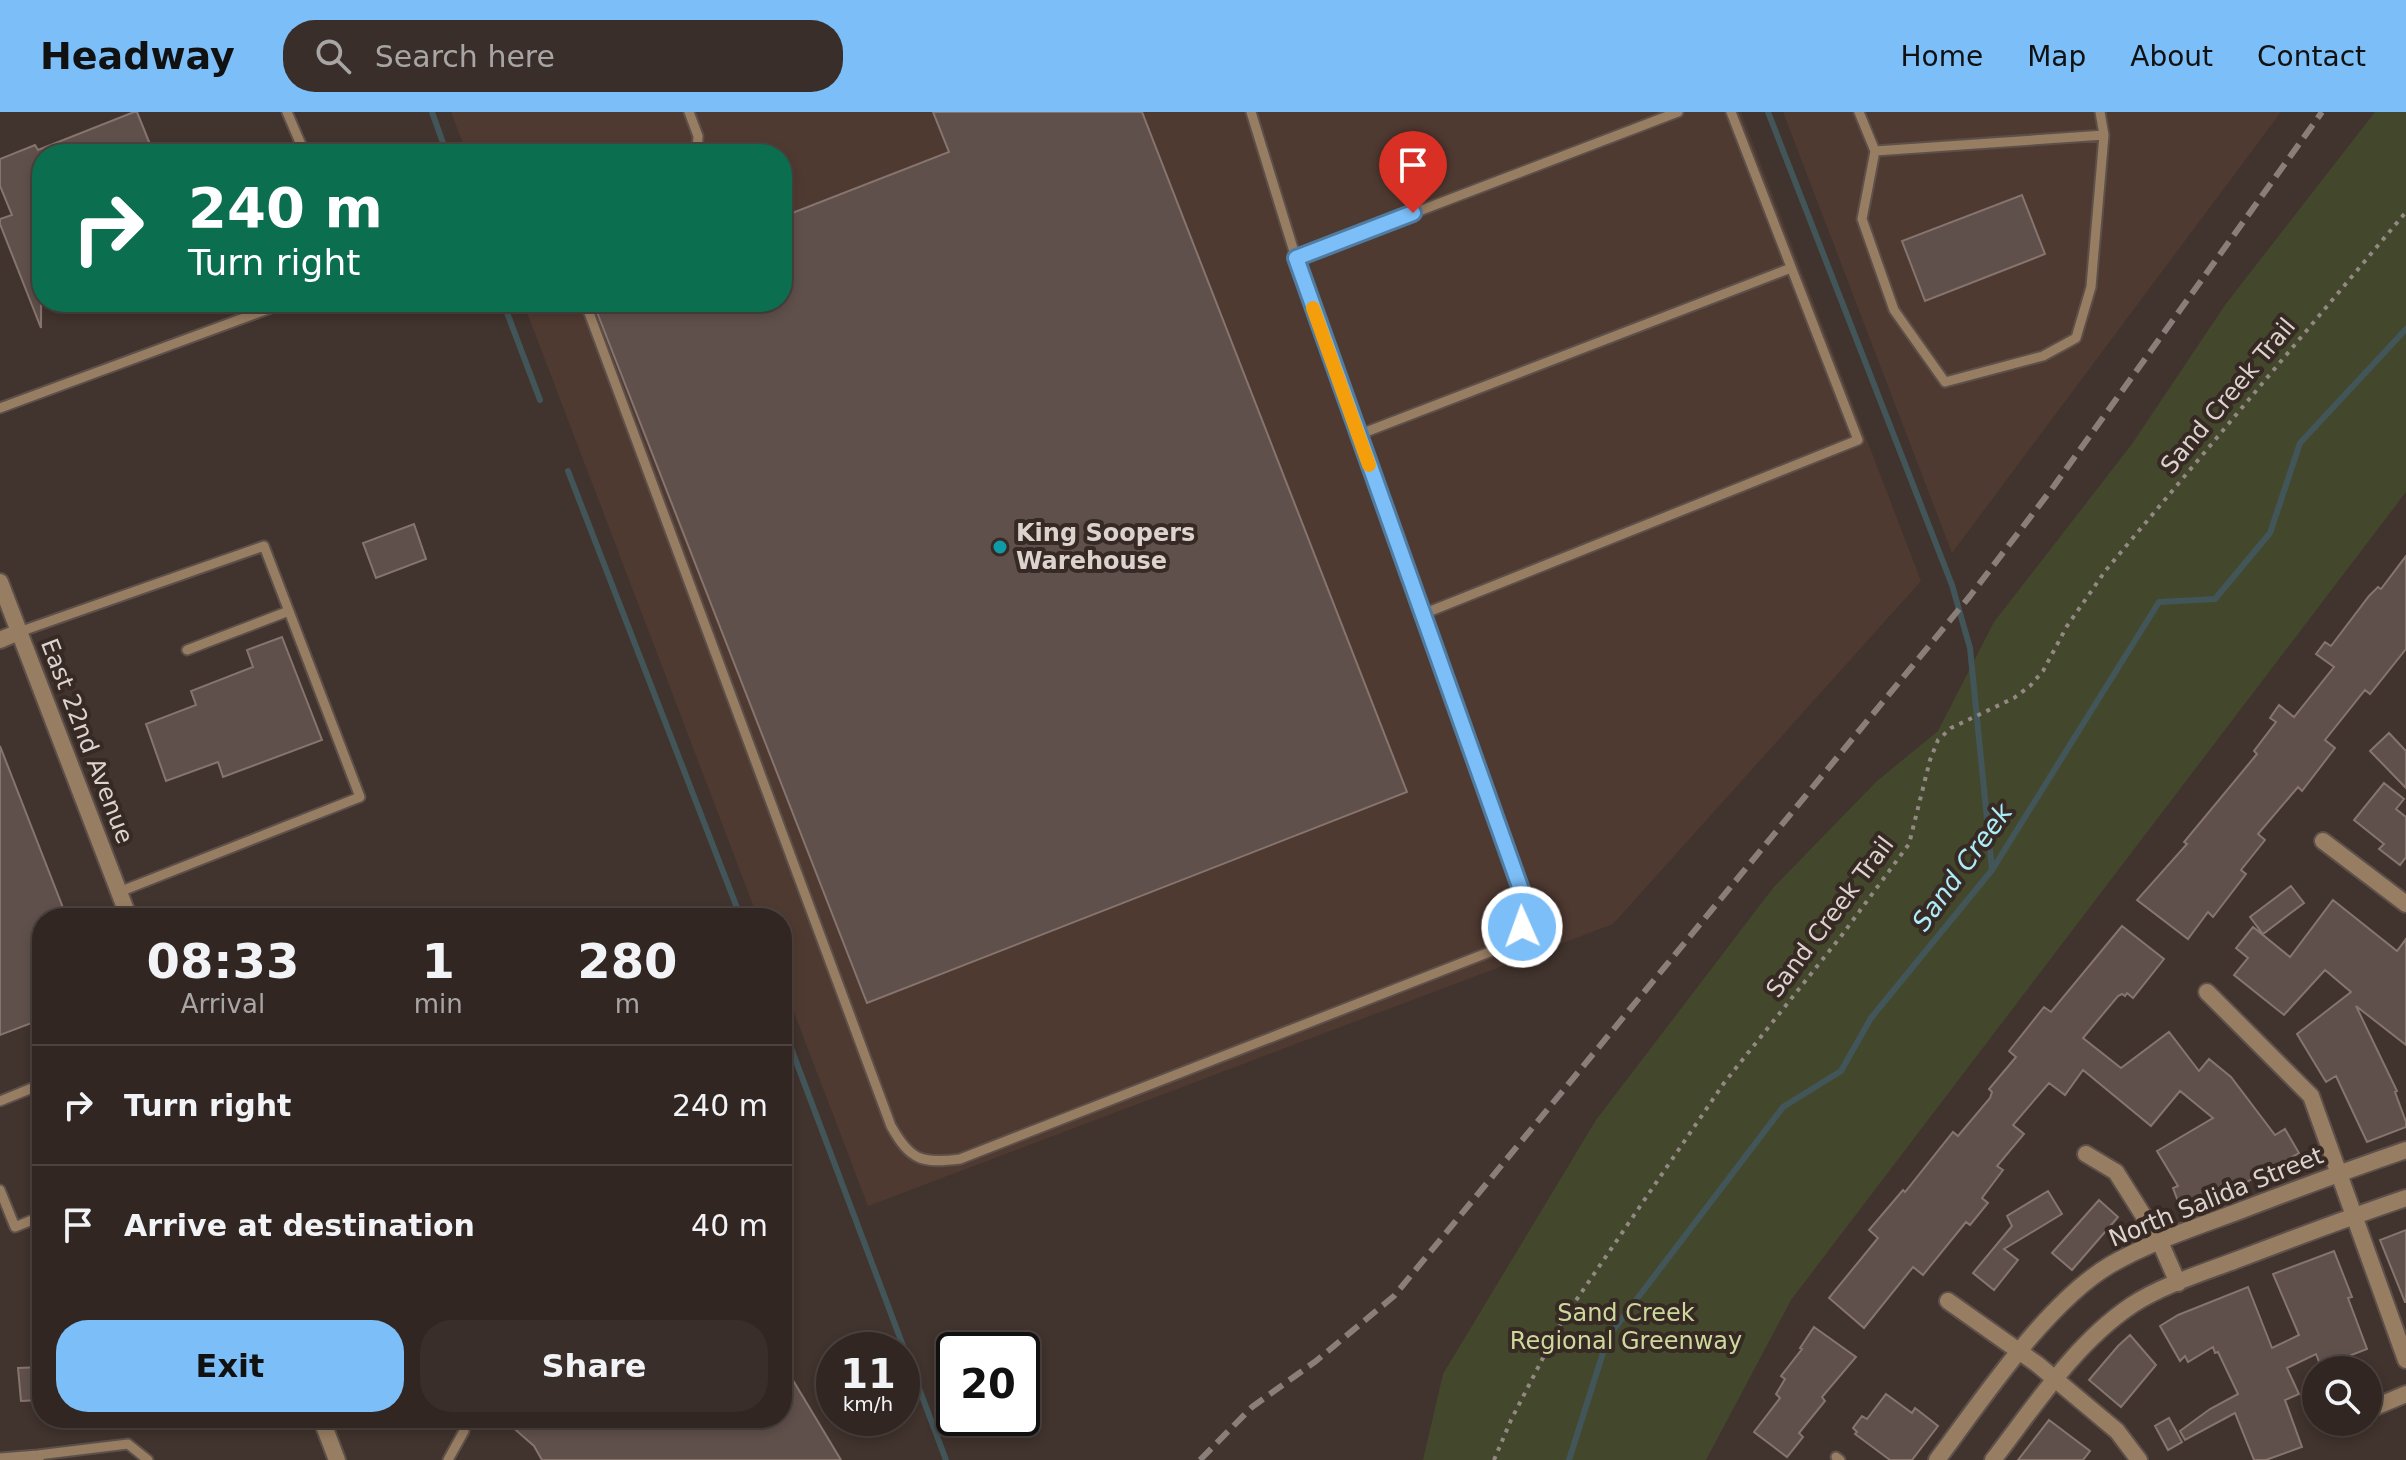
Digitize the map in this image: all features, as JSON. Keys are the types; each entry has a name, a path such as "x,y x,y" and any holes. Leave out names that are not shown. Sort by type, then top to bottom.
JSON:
{"street":[{"name":"East 22nd Avenue","path":"0,582 125,908"},
{"path":"0,640 19,632"},
{"path":"2323,841 2406,904"},
{"path":"2207,992 2311,1096 2406,1360"},
{"name":"North Salida Street","path":"1937,1460 2019,1352 2047,1321 2110,1265 2160,1242 2406,1150"},
{"path":"2086,1154 2116,1172 2160,1242 2178,1283"},
{"path":"1993,1460 2054,1381 2107,1324 2133,1304 2178,1283 2406,1198"},
{"path":"1948,1301 2019,1352 2117,1431 2139,1460"},
{"path":"2382,1404 2406,1394"},
{"path":"325,1428 337,1460"}],"lane":[{"path":"287,112 301,144"},
{"path":"689,112 698,136 698,144"},
{"path":"589,312 891,1126 903,1148 919,1158 937,1162 960,1159 1510,944 1522,927 1524,898 1296,258 1251,112"},
{"path":"1296,258 1678,112"},
{"path":"1423,614 1858,440 1731,112"},
{"path":"1859,112 1875,151 1862,219 1894,310 1945,382 2043,356 2076,338 2091,287 2104,135 2100,112"},
{"path":"1875,151 2104,135"},
{"path":"1358,435 1791,268"},
{"path":"0,408 260,312"},
{"path":"19,632 264,546 360,797 119,892"},
{"path":"187,650 289,611"},
{"path":"0,1101 32,1088"},
{"path":"0,1190 15,1227 32,1220"},
{"path":"448,1460 464,1431"},
{"path":"0,1458 39,1457 128,1444 148,1460"}],"path":[{"name":"Sand Creek Trail","path":"1494,1460 1511,1420 1571,1307 1724,1083 1842,935 1909,844 1935,747 1944,734 1959,723 2023,693 2036,680 2067,626 2106,570 2406,212"}],"shaded area":[{"path":"451,112 1741,112 1921,581 1613,924 868,1206 792,1007 792,908 754,908 527,312 792,312 792,144 463,144"},
{"path":"1783,112 2281,112 1952,553"}],"green space":[{"name":"Sand Creek Regional Greenway","path":"2375,112 2406,112 2406,492 1791,1300 1706,1460 1423,1460 1443,1374 1596,1120 1773,888 1877,781 1938,731 1994,622 2132,444 2225,305"}],"building":[{"path":"137,112 150,144 53,144"},
{"name":"King Soopers Warehouse","path":"933,112 1142,112 1407,792 867,1003 597,312 792,312 792,213 949,152"},
{"path":"32,146 32,305 0,224 0,219 12,215 0,186 0,159"},
{"path":"2022,195 2045,254 1925,301 1902,241"},
{"path":"35,312 41,312 41,328"},
{"path":"414,524 426,559 376,578 363,543"},
{"path":"2406,556 2406,649 2370,694 2365,690 2325,740 2335,748 2302,791 2298,787 2258,834 2265,840 2241,870 2246,874 2213,917 2208,912 2188,939 2137,900 2187,844 2184,842 2257,754 2254,751 2276,722 2270,718 2279,705 2294,717 2334,667 2316,654 2325,642 2331,646 2369,596 2378,587 2381,589"},
{"path":"282,637 322,740 223,777 218,762 166,781 146,724 196,705 191,691 253,667 247,650"},
{"path":"2389,733 2406,751 2406,788 2370,751"},
{"path":"0,746 63,908 32,908 32,1023 0,1035"},
{"path":"2384,783 2404,799 2396,809 2406,817 2406,857 2400,865 2379,849 2384,844 2354,820"},
{"path":"2291,886 2304,903 2263,934 2250,917"},
{"path":"2333,900 2397,951 2406,939 2406,1045 2356,1006 2397,1091 2406,1122 2406,1127 2367,1142 2336,1076 2326,1082 2297,1034 2351,992 2325,970 2284,1015 2234,975 2248,958 2236,948 2253,927 2290,957"},
{"path":"2122,926 2164,959 2133,998 2127,993 2118,996 2083,1038 2121,1068 2169,1032 2199,1071 2209,1059 2231,1077 2275,1135 2285,1129 2299,1153 2236,1188 2237,1192 2182,1212 2173,1188 2178,1186 2157,1151 2213,1118 2180,1091 2151,1126 2083,1070 2065,1095 2049,1083 2013,1125 2024,1134 1997,1166 2003,1170 1982,1198 1988,1203 1970,1225 1966,1222 1923,1275 1913,1267 1864,1328 1829,1298 1878,1238 1869,1230 1903,1190 1905,1192 1953,1132 1958,1136 1990,1098 1992,1092 1989,1089 2016,1057 2009,1051 2044,1007 2051,1012"},
{"path":"2048,1191 2062,1214 2004,1249 2018,1260 1994,1290 1973,1273 2012,1226 2007,1216"},
{"path":"2099,1200 2118,1217 2072,1270 2052,1253"},
{"path":"2406,1230 2406,1302 2405,1302 2380,1240"},
{"path":"2334,1251 2367,1349 2349,1356 2302,1356 2302,1361 2287,1368 2299,1394 2285,1400 2302,1447 2266,1460 2254,1460 2235,1413 2185,1440 2180,1431 2210,1409 2238,1394 2213,1347 2188,1362 2185,1356 2180,1361 2160,1326 2178,1315 2248,1287 2272,1348 2299,1335 2273,1274"},
{"path":"1814,1327 1856,1357 1822,1397 1825,1401 1799,1433 1803,1437 1787,1457 1754,1432 1780,1398 1776,1394 1785,1379 1781,1376"},
{"path":"2130,1335 2156,1365 2121,1407 2089,1380"},
{"path":"32,1367 32,1400 21,1401 18,1368"},
{"path":"792,1379 816,1418 816,1436 827,1436 841,1460 542,1460 534,1446 513,1428 792,1428"},
{"path":"1886,1394 1912,1413 1915,1408 1938,1426 1912,1460 1890,1460 1855,1434 1857,1432 1853,1428 1862,1416 1867,1419"},
{"path":"2169,1418 2182,1442 2168,1450 2155,1426"},
{"path":"2049,1420 2090,1451 2083,1460 2018,1460"}],"waterway":[{"path":"432,112 443,144"},
{"path":"1768,112 1952,585 1970,648 1992,870"},
{"path":"507,312 540,400"},
{"name":"Sand Creek","path":"1569,1460 1608,1337 1783,1107 1841,1071 1871,1018 1992,870 2159,602 2215,599 2270,533 2300,443 2406,329"},
{"path":"568,471 737,908"},
{"path":"792,1051 946,1460"}],"railway":[{"path":"1200,1460 1252,1407 1316,1361 1394,1296 1970,596 2054,486 2322,112"}],"slow traffic":[{"path":"1313,308 1369,465"}],"place":[{"name":"King Soopers Warehouse","path":"1000,547"}],"route":[{"path":"1413,213 1296,258 1524,898 1522,927"}]}
